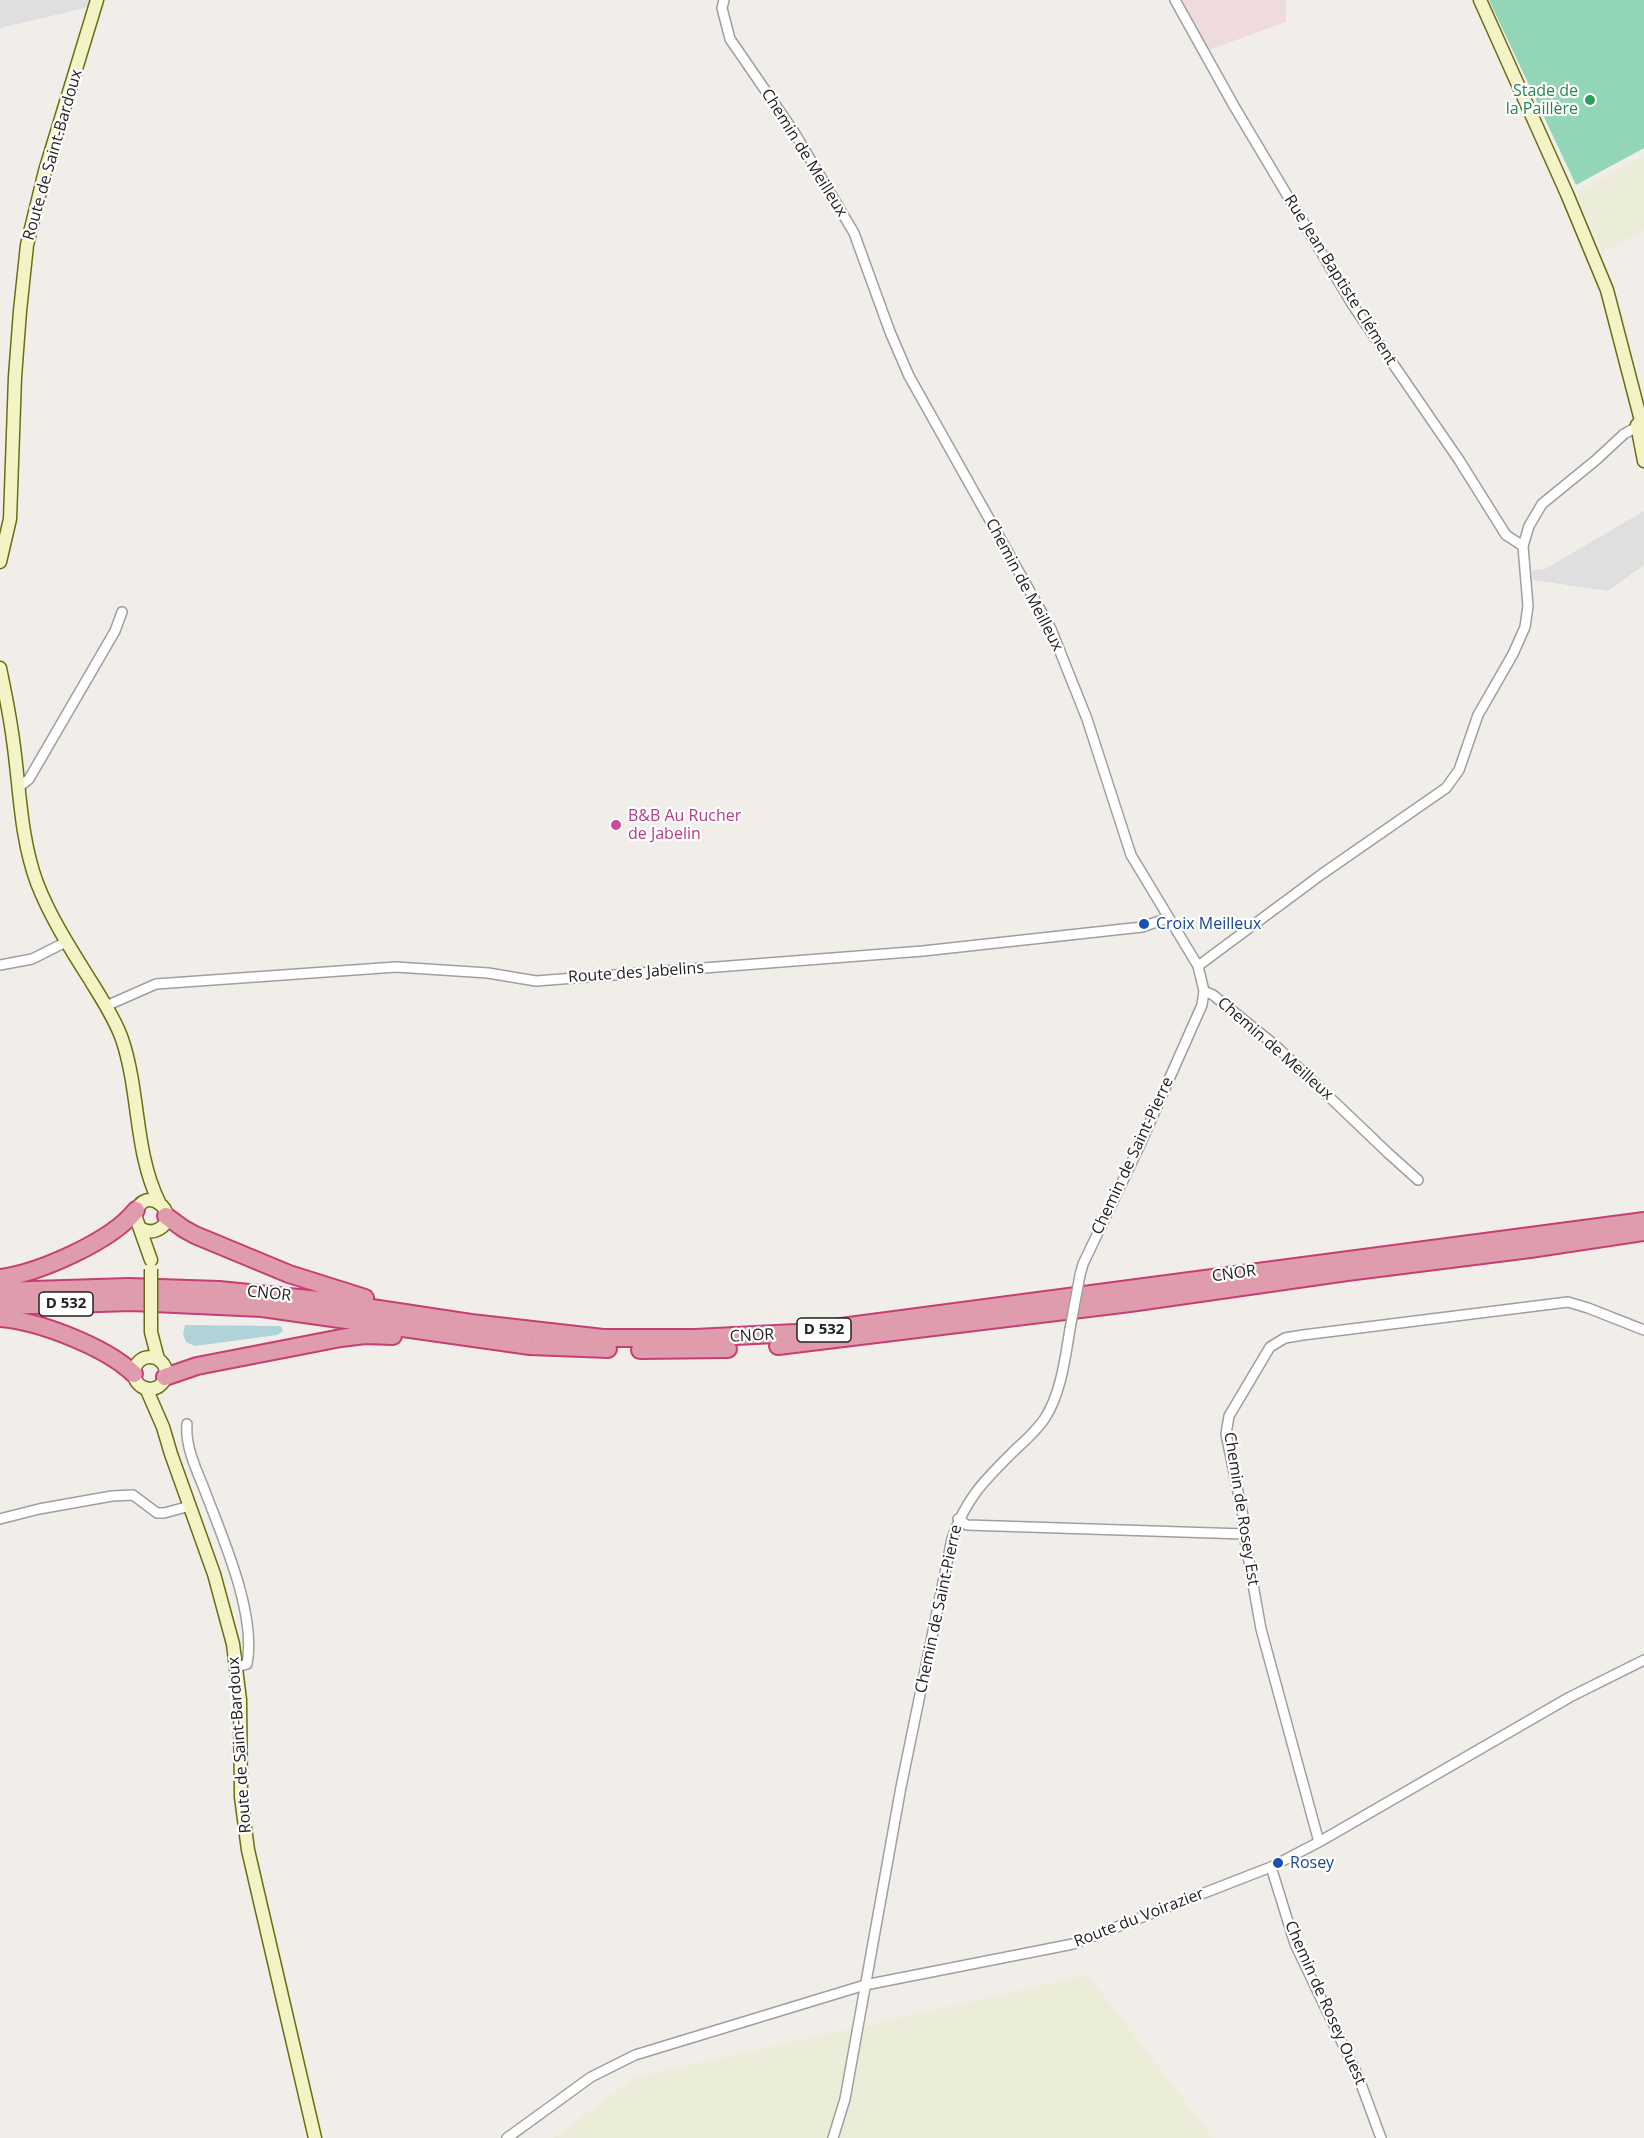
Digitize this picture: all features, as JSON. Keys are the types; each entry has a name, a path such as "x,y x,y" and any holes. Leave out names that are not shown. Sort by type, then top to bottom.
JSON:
{"highway":[{"path":"0,1278 47,1265 91,1244 123,1225 138,1207"},
{"path":"162,1216 184,1229 289,1274 349,1294 471,1323"},
{"name":"CNOR","path":"0,1291 129,1287 219,1290 319,1300 561,1335 603,1338 695,1338 796,1333 1644,1221"},
{"name":"CNOR","path":"0,1305 132,1302 262,1308 530,1346 670,1350 798,1345 1130,1303 1644,1232"},
{"path":"0,1318 15,1319 58,1333 113,1358 134,1374"},
{"path":"163,1381 197,1366 365,1335 530,1346"}],"street":[{"name":"Route de Saint-Bardoux","path":"0,562 10,519 15,377 27,245 39,193 98,0"},
{"name":"Chemin de Meilleux","path":"724,0 722,8 730,39 794,132 854,233 890,332 909,376 1051,629 1087,719 1131,855 1198,966 1204,991 1213,995 1276,1046 1418,1179"},
{"name":"Rue Jean Baptiste Clément","path":"1175,0 1234,106 1352,304 1459,460 1506,535 1523,546"},
{"path":"1480,0 1607,290 1641,429 1644,461"},
{"path":"1198,966 1322,874 1446,788 1460,770 1478,715 1513,654 1525,627 1528,606 1523,546 1529,526 1542,504 1624,434 1641,429"},
{"path":"18,788 29,779 115,631 122,612"},
{"path":"0,668 14,741 18,788 28,850 37,882 49,912 106,1006 121,1036 129,1062 145,1168 162,1216 151,1265 151,1327 158,1359 165,1367 163,1381 157,1387 146,1388 138,1383 134,1374 137,1364 144,1358 151,1327"},
{"name":"Route des Jabelins","path":"106,1006 156,984 396,968 488,973 536,981 923,951 1142,927 1168,918"},
{"path":"0,965 32,959 66,942"},
{"name":"Chemin de Saint-Pierre","path":"833,2138 845,2099 906,1764 958,1519 980,1486 1044,1419 1058,1386 1083,1264 1139,1147 1202,1005 1204,991"},
{"path":"145,1168 135,1220 140,1228 151,1265"},
{"path":"138,1207 149,1200 162,1216"},
{"path":"140,1228 150,1232 162,1216"},
{"name":"Chemin de Rosey Est","path":"1319,1842 1261,1629 1244,1534 1243,1516 1226,1434 1228,1421 1270,1347 1285,1338 1568,1302 1644,1330"},
{"path":"144,1358 158,1359"},
{"name":"Route de Saint-Bardoux","path":"163,1381 163,1427"},
{"name":"Route de Saint-Bardoux","path":"146,1388 163,1427 225,1611 237,1667 240,1700 241,1797 248,1850 315,2138"},
{"path":"187,1424 194,1464 227,1551 246,1619 249,1653 247,1664 237,1667"},
{"path":"0,1519 39,1509 112,1496 134,1495 157,1513 190,1506"},
{"path":"958,1519 967,1525 1244,1534"},
{"name":"Route du Voirazier","path":"507,2138 591,2077 635,2055 865,1985 1073,1944 1271,1867 1319,1842 1570,1696 1644,1660"},
{"name":"Chemin de Rosey Ouest","path":"1271,1867 1295,1944 1358,2076 1381,2138"}],"shaded area":[{"path":"0,0 106,0 98,5 0,28"},
{"path":"1181,0 1286,0 1286,22 1209,50"},
{"path":"1644,511 1644,565 1608,591 1533,580 1532,570 1545,569"}],"green space":[{"name":"Stade de la Paillère","path":"1489,0 1644,0 1644,148 1576,185"},
{"path":"1644,155 1644,230 1603,252 1577,197 1578,192"},
{"path":"1088,1975 1213,2138 553,2138 636,2077"}],"water":[{"path":"185,1325 281,1326 283,1331 277,1335 195,1346 186,1342 183,1334"}],"place":[{"name":"Stade de la Paillère","path":"1590,100"},
{"name":"B&B Au Rucher de Jabelin","path":"616,825"},
{"name":"Croix Meilleux","path":"1144,924"},
{"name":"Rosey","path":"1278,1863"}]}
